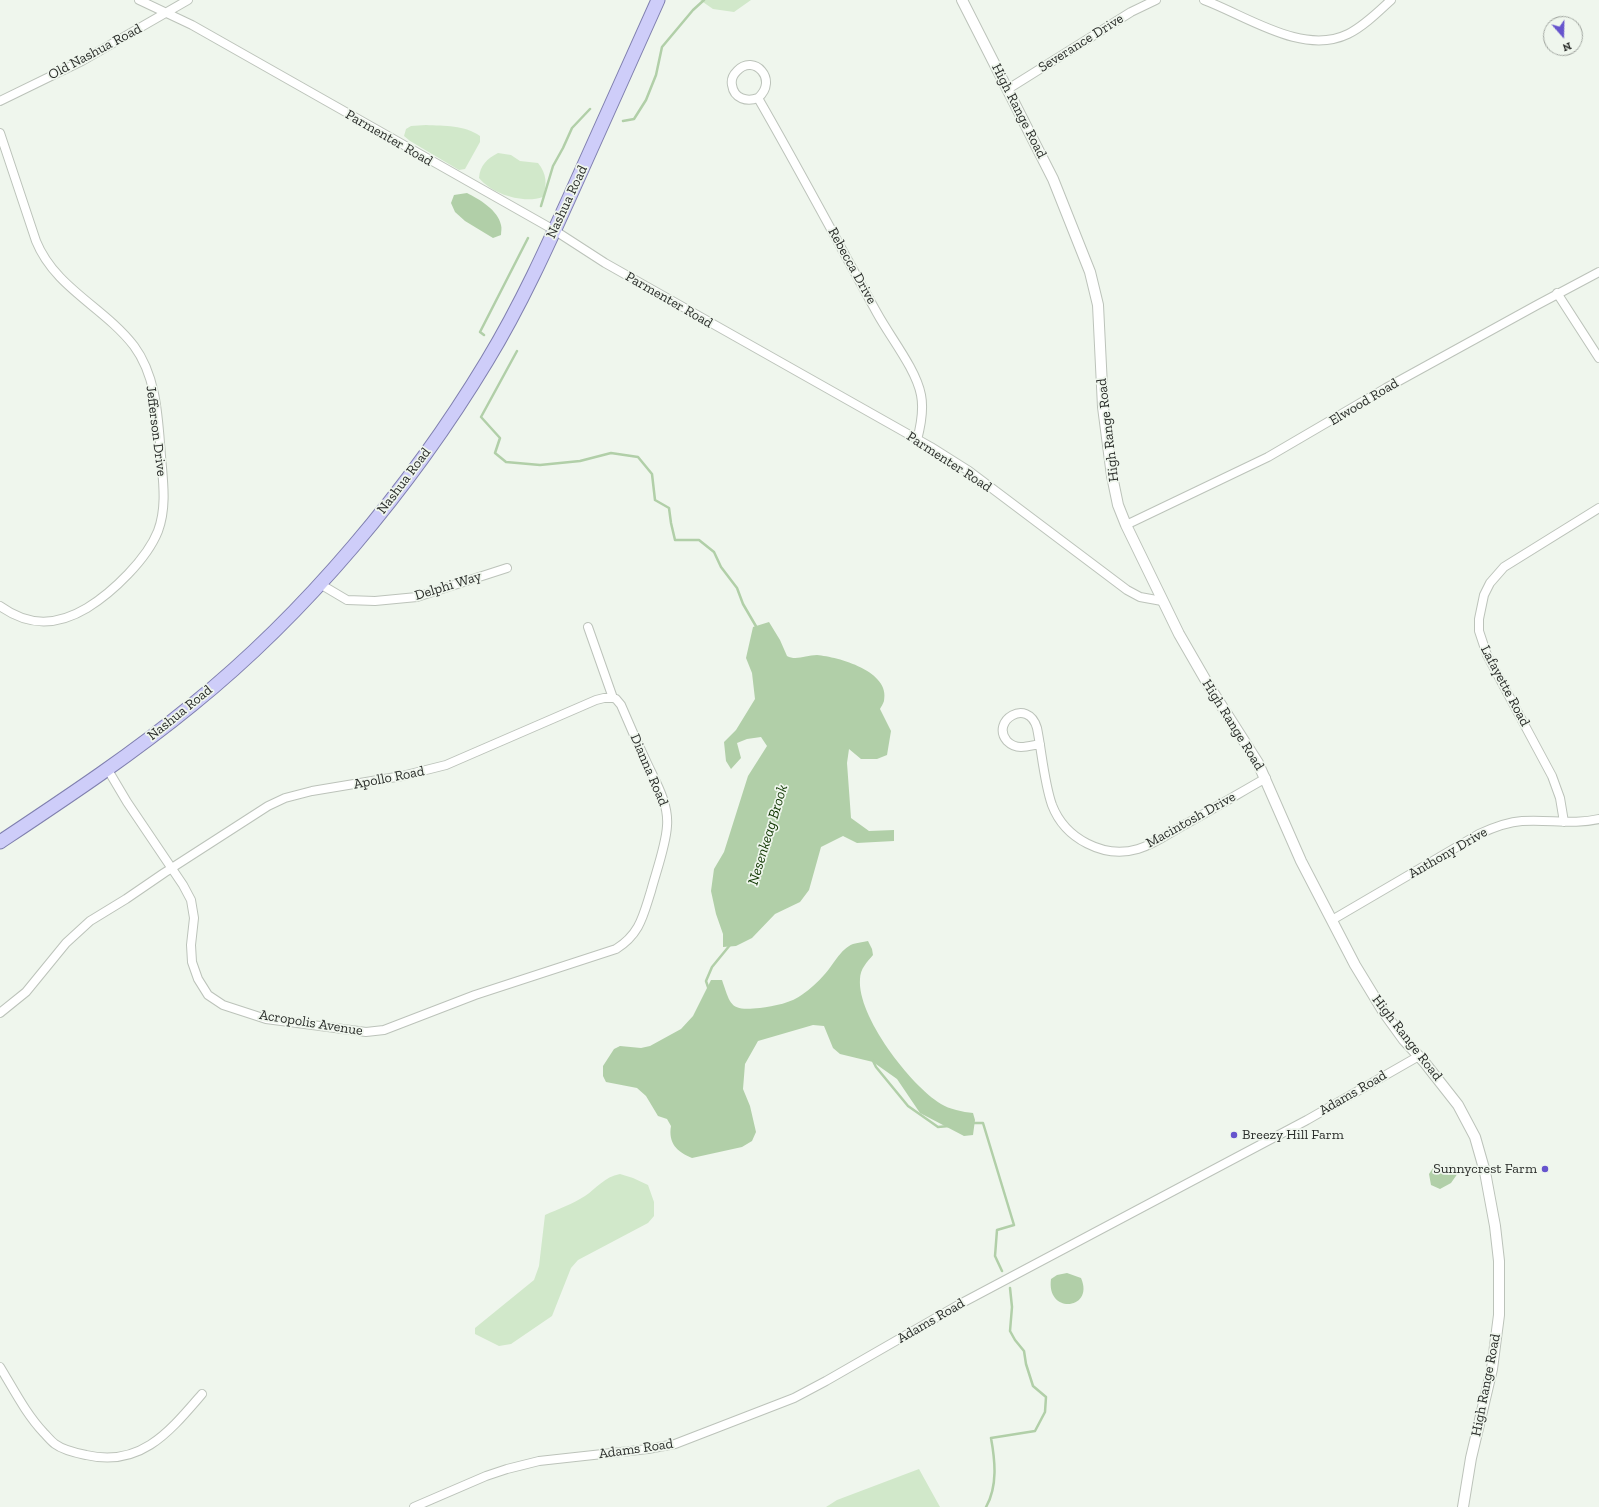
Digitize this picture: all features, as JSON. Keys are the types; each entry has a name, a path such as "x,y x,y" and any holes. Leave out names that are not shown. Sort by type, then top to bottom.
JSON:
{"main road":[{"name":"Nashua Road","path":"0,842 108,770 193,705 261,643 320,584 394,496 455,411 487,361 509,322 554,230 658,0"}],"street":[{"name":"Parmenter Road","path":"138,0 192,26 554,230 605,263 939,452 969,472 1134,594 1140,598 1162,601"},
{"name":"Old Nashua Road","path":"0,100 82,61 188,0"},
{"name":"High Range Road","path":"962,0 1053,179 1090,272 1098,305 1103,407 1112,476 1118,505 1126,526 1186,648 1250,748 1266,778 1289,837 1355,965 1404,1040 1419,1056 1458,1105 1475,1137 1481,1154 1499,1261 1499,1315 1492,1369 1471,1458 1463,1507"},
{"name":"Severance Drive","path":"1008,89 1131,12 1156,0"},
{"path":"1204,0 1278,32 1295,38 1317,41 1330,40 1347,34 1362,25 1391,0"},
{"path":"749,65 754,66 764,73 767,84 766,89 758,98 747,100 737,95 733,90 732,79 738,69 749,65"},
{"name":"Rebecca Drive","path":"758,98 796,164 879,317 911,370 921,395 922,422 917,440"},
{"name":"Jefferson Drive","path":"0,133 36,241 44,257 60,278 128,339 143,361 152,387 156,405 164,496 160,523 154,539 144,555 126,575 92,605 68,617 54,621 41,622 23,619 0,606"},
{"name":"Elwood Road","path":"1126,526 1268,457 1386,388 1599,272"},
{"path":"1558,294 1599,358"},
{"name":"Lafayette Road","path":"1564,822 1560,798 1552,776 1486,655 1479,631 1479,619 1484,594 1496,574 1504,567 1599,508"},
{"name":"Delphi Way","path":"320,584 347,600 375,601 417,597 507,568"},
{"name":"Dianna Road","path":"588,627 613,698 616,699 620,706 655,780 664,800 667,817 666,835 644,915 636,931 630,938"},
{"name":"Apollo Road","path":"0,1013 26,992 66,943 98,915 126,900 260,810 285,798 312,791 402,776 446,765 596,700 613,698"},
{"name":"Macintosh Drive","path":"1040,744 1021,747 1010,744 1006,740 1003,730 1007,719 1017,713 1028,715 1036,723 1040,744 1049,794 1057,816 1072,834 1081,841 1097,848 1114,851 1126,851 1148,845 1266,778"},
{"name":"Acropolis Avenue","path":"108,770 127,802 172,868 191,900 194,918 191,954 195,971 202,988 208,995 223,1005 275,1021 366,1032 384,1030 475,995 616,949 630,938"},
{"name":"Anthony Drive","path":"1332,920 1478,834 1496,827 1523,820 1564,822 1599,819"},
{"name":"Adams Road","path":"414,1507 507,1468 539,1461 648,1449 675,1444 794,1398 826,1382 960,1304 1307,1120 1419,1056"},
{"path":"0,1367 32,1420 55,1444 76,1453 96,1458 120,1457 141,1450 160,1439 172,1428 202,1394"}],"shaded area":[{"path":"700,0 751,0 734,12 713,9"},
{"path":"426,125 461,128 474,132 480,136 480,142 465,169 459,170 404,136 406,129 411,126"},
{"path":"498,153 511,155 520,161 538,163 545,175 543,197 526,199 508,196 485,184 479,178 481,169 487,160"},
{"path":"620,1174 648,1185 654,1202 654,1216 648,1223 578,1260 571,1268 552,1316 511,1344 499,1346 475,1334 475,1328 534,1280 539,1266 545,1215 580,1199 605,1180 614,1175"},
{"path":"919,1469 940,1507 826,1507 837,1500"}],"water":[{"path":"467,193 492,210 499,220 501,235 493,238 465,221 455,212 451,203 454,195"},
{"path":"769,622 780,640 787,656 798,658 813,655 826,656 861,668 879,681 884,690 884,701 880,709 891,731 887,755 877,759 861,759 849,749 847,763 851,818 869,831 894,830 894,841 857,843 843,836 821,847 809,890 800,902 775,914 752,938 736,946 723,947 723,934 716,914 711,891 714,869 724,852 748,776 767,746 761,737 747,739 737,743 741,758 731,769 726,761 724,742 736,730 755,699 752,673 746,658 753,627"},
{"path":"868,941 873,955 861,972 861,994 876,1030 901,1066 928,1095 948,1107 973,1113 975,1120 973,1135 964,1136 920,1113 897,1079 873,1062 840,1054 833,1048 824,1026 813,1025 758,1041 745,1064 743,1089 750,1106 756,1132 752,1141 742,1147 692,1158 687,1156 678,1150 672,1142 670,1132 671,1126 667,1119 658,1116 646,1096 637,1088 606,1082 603,1076 603,1066 614,1049 620,1046 641,1048 650,1046 681,1029 693,1016 711,980 722,980 730,1001 737,1007 750,1009 777,1005 794,1000 817,983 848,946"},
{"path":"1452,1165 1458,1173 1451,1183 1440,1189 1431,1185 1429,1174 1433,1168"},
{"path":"1067,1273 1081,1278 1084,1289 1082,1297 1076,1302 1069,1304 1062,1303 1056,1299 1051,1291 1051,1279 1057,1275"}],"waterway":[{"name":"Nesenkeag Brook","path":"623,121 634,119 646,100 656,75 662,47 693,10 704,0"},
{"name":"Nesenkeag Brook","path":"541,206 553,166 572,128 590,109"},
{"name":"Nesenkeag Brook","path":"484,335 480,332 528,238"},
{"name":"Nesenkeag Brook","path":"517,351 481,417 500,438 495,453 506,462 540,465 580,461 611,453 638,457 652,474 655,500 669,508 675,540 699,540 714,552 721,567 737,588 743,604 757,628"},
{"name":"Nesenkeag Brook","path":"709,990 706,981 712,967 730,945"},
{"name":"Nesenkeag Brook","path":"873,1061 876,1067 908,1106 938,1127 949,1126"},
{"name":"Nesenkeag Brook","path":"972,1123 983,1123 1014,1225 997,1230 995,1256 1002,1271"},
{"name":"Nesenkeag Brook","path":"986,1507 990,1499 994,1482 994,1455 991,1438 1035,1431 1045,1412 1046,1397 1033,1386 1026,1364 1024,1351 1010,1331 1012,1307 1010,1288"}],"place":[{"name":"Breezy Hill Farm","path":"1234,1135"},
{"name":"Sunnycrest Farm","path":"1545,1169"}]}
